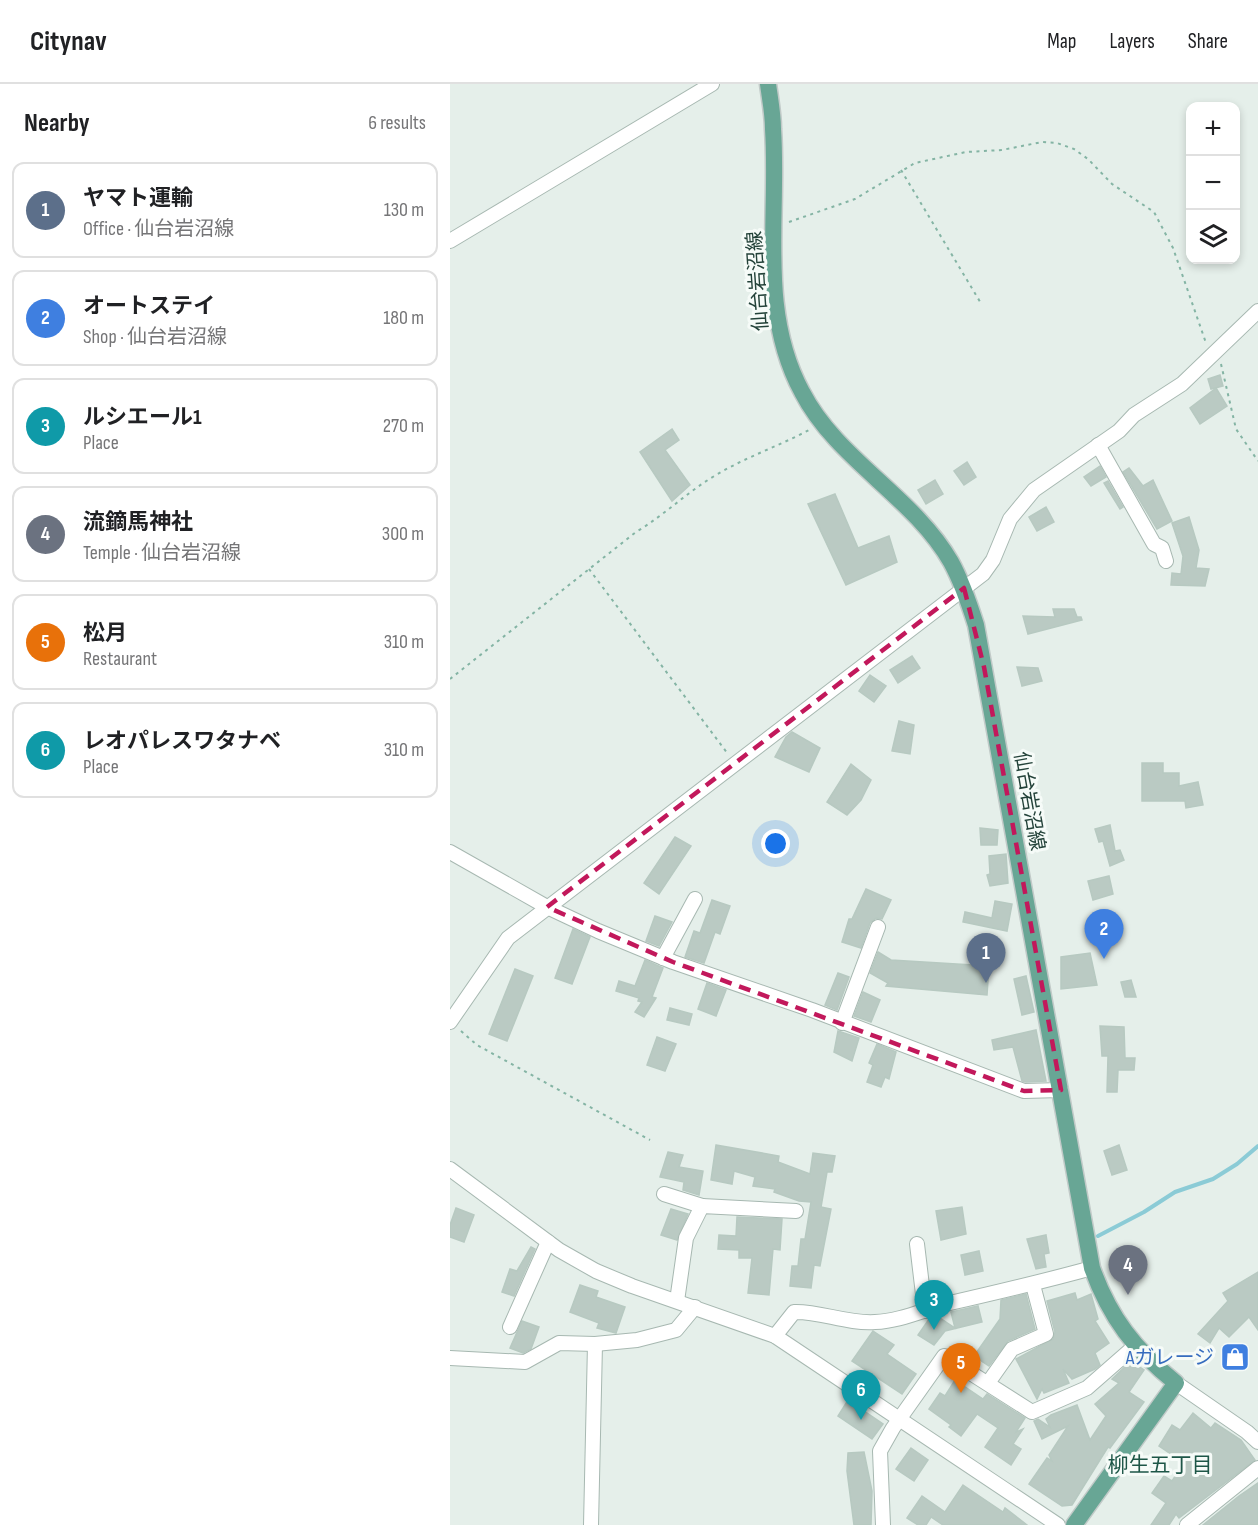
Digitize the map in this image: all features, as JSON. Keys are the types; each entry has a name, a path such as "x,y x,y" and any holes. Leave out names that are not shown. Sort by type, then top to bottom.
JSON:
{"main road":[{"name":"仙台岩沼線","path":"768,84 774,129 774,282 778,325 785,357 803,395 822,423 926,528 950,560 964,588 976,625 1092,1268 1103,1299 1135,1346 1176,1383"},
{"path":"1074,1525 1176,1383"}],"street":[{"path":"450,241 712,84"},
{"path":"450,1022 508,938 983,574 993,560 1010,519 1019,505 1034,490 1119,431 1134,415 1182,384 1258,311"},
{"path":"1098,445 1154,544 1162,548 1166,561"},
{"path":"450,852 547,907 663,958 1024,1091 1061,1090"},
{"path":"663,958 695,898"},
{"path":"842,1023 860,981 878,927"},
{"path":"450,1169 548,1242 596,1270 632,1286 695,1306 775,1336 1058,1525"},
{"path":"664,1194 702,1206 796,1211"},
{"path":"677,1301 687,1238 702,1206"},
{"path":"510,1327 548,1242"},
{"path":"917,1244 925,1311"},
{"path":"775,1336 794,1312 808,1312 847,1322 900,1319 1092,1268"},
{"path":"988,1383 1012,1349 1046,1334 1033,1285"},
{"path":"450,1358 525,1362 559,1343 595,1344 637,1340 676,1330 695,1306"},
{"path":"591,1525 595,1344"},
{"path":"883,1525 880,1451 900,1418 944,1356 1032,1412 1087,1388 1135,1346"},
{"path":"1176,1383 1247,1431 1258,1442"},
{"path":"1187,1525 1258,1468"}],"path":[{"path":"774,223 791,222 855,199 872,191 901,170 915,164 966,153 1002,150 1042,142 1057,143 1074,149 1088,159 1117,189 1154,212 1162,224 1202,333 1221,365 1236,429 1258,461"},
{"path":"901,170 982,305"},
{"path":"450,679 588,568 636,532 665,515 696,487 745,458 822,423"},
{"path":"588,568 735,763"},
{"path":"450,1022 477,1045 650,1140"}],"highlighted area":[{"path":"964,588 984,667 1061,1090 1024,1091 673,962 547,907"}],"building":[{"path":"1220,375 1223,386 1211,389 1208,379"},
{"path":"1216,388 1227,406 1200,424 1190,408"},
{"path":"672,429 679,440 665,450 690,485 672,501 640,452"},
{"path":"967,462 976,477 964,485 954,471"},
{"path":"1100,466 1106,477 1091,486 1084,477"},
{"path":"1129,468 1143,486 1153,480 1172,521 1157,529 1123,472"},
{"path":"935,480 943,494 926,504 918,490"},
{"path":"1108,481 1123,507 1120,509 1104,483"},
{"path":"835,494 858,548 889,536 897,562 846,585 808,504"},
{"path":"1046,507 1054,522 1037,531 1029,517"},
{"path":"1189,517 1199,550 1196,568 1209,569 1205,586 1171,585 1172,573 1181,574 1183,556 1172,523"},
{"path":"1053,609 1074,609 1077,617 1081,617 1082,620 1028,634 1023,616 1055,617"},
{"path":"912,656 920,668 898,683 890,670"},
{"path":"1017,667 1038,668 1042,681 1022,686"},
{"path":"870,675 886,686 874,702 859,691"},
{"path":"899,721 914,725 910,754 892,751"},
{"path":"792,732 820,748 809,772 775,757 786,737"},
{"path":"1142,763 1163,763 1163,773 1179,773 1179,786 1198,782 1203,805 1186,808 1185,801 1142,801"},
{"path":"851,764 871,780 861,800 847,815 827,802"},
{"path":"1110,825 1115,851 1120,850 1124,860 1110,866 1103,841 1099,842 1095,829"},
{"path":"980,828 998,830 997,845 981,845"},
{"path":"675,837 691,846 659,894 644,883"},
{"path":"1006,854 1008,883 990,886 987,875 990,874 989,856"},
{"path":"1109,876 1113,894 1093,900 1088,881"},
{"path":"866,889 891,900 882,919 876,918 870,923 861,948 842,942 849,919 852,919"},
{"path":"712,900 730,906 720,934 715,932 704,963 685,957 694,931 700,933"},
{"path":"995,901 1012,904 1007,931 963,922 965,912 992,918"},
{"path":"655,916 672,922 659,946 646,941"},
{"path":"573,929 590,937 572,984 555,978"},
{"path":"878,952 891,960 989,966 987,995 886,986 888,983 870,973"},
{"path":"1090,953 1097,985 1061,989 1061,957"},
{"path":"645,960 663,968 652,997 656,998 644,1017 635,1012 642,1002 638,1001 639,998 616,991 619,981 635,986"},
{"path":"515,969 533,976 507,1041 489,1034"},
{"path":"838,973 849,977 837,1010 825,1005"},
{"path":"1026,976 1034,1012 1022,1015 1014,979"},
{"path":"1131,980 1136,997 1125,997 1121,982"},
{"path":"707,983 726,990 716,1016 698,1009"},
{"path":"863,992 880,1000 871,1022 854,1016"},
{"path":"670,1008 692,1014 689,1025 667,1020"},
{"path":"1100,1026 1124,1027 1125,1058 1135,1058 1134,1070 1118,1070 1117,1092 1107,1092 1108,1056 1102,1056"},
{"path":"1036,1030 1046,1081 1026,1082 1022,1081 1013,1047 994,1050 992,1040"},
{"path":"838,1031 859,1038 852,1061 834,1052"},
{"path":"657,1037 676,1044 665,1071 647,1065"},
{"path":"877,1044 896,1052 889,1079 885,1077 881,1087 867,1082 873,1065 869,1063"},
{"path":"716,1145 779,1156 778,1162 810,1174 813,1153 835,1156 832,1172 827,1172 821,1207 831,1209 820,1266 814,1265 811,1288 790,1286 792,1266 798,1266 801,1239 805,1239 811,1202 799,1201 774,1192 775,1189 753,1186 755,1177 734,1171 732,1184 711,1180"},
{"path":"1119,1145 1127,1170 1112,1175 1104,1151"},
{"path":"668,1152 683,1155 679,1167 703,1171 699,1195 683,1190 684,1182 660,1177"},
{"path":"962,1207 966,1234 941,1240 936,1211"},
{"path":"456,1208 474,1215 464,1242 450,1237 450,1225"},
{"path":"671,1209 688,1214 677,1240 661,1235"},
{"path":"737,1217 782,1219 780,1250 773,1249 769,1295 748,1293 752,1258 739,1258 739,1250 718,1249 719,1235 736,1236"},
{"path":"1046,1235 1049,1253 1044,1254 1046,1267 1036,1269 1027,1239"},
{"path":"531,1247 535,1249 514,1296 502,1292 510,1269 517,1271"},
{"path":"979,1251 983,1271 965,1275 961,1255"},
{"path":"1258,1272 1258,1330 1249,1317 1229,1337 1219,1328 1210,1343 1198,1334 1228,1301 1223,1293"},
{"path":"580,1285 598,1291 596,1297 625,1307 616,1333 597,1328 599,1323 570,1312"},
{"path":"1075,1293 1077,1300 1091,1294 1098,1319 1095,1321 1109,1343 1095,1353 1100,1365 1095,1369 1072,1379 1063,1369 1069,1383 1044,1393 1042,1389 1037,1399 1016,1359 1053,1339 1055,1332 1047,1301"},
{"path":"1026,1294 1035,1329 1008,1341 989,1366 974,1356 1000,1319 1001,1300"},
{"path":"978,1306 982,1322 945,1331 934,1345 918,1335 929,1319 937,1316 955,1328 951,1312"},
{"path":"522,1321 539,1327 531,1349 523,1353 510,1348"},
{"path":"873,1331 894,1345 887,1354 916,1374 902,1394 852,1361"},
{"path":"1131,1361 1144,1370 1129,1392 1144,1402 1110,1448 1108,1447 1072,1505 1062,1506 1029,1484 1047,1458 1052,1461 1049,1455 1068,1426 1042,1439 1034,1421 1038,1419 1050,1427 1046,1419 1077,1405 1090,1440 1106,1416 1095,1404 1119,1383 1112,1379"},
{"path":"955,1380 983,1399 987,1394 1025,1418 1016,1432 1023,1429 1013,1444 1021,1449 1011,1465 985,1447 998,1428 977,1414 961,1436 949,1427 951,1425 929,1409 940,1393 945,1396"},
{"path":"848,1400 883,1424 872,1439 838,1416"},
{"path":"1193,1413 1211,1428 1215,1423 1241,1440 1255,1460 1179,1518 1176,1514 1169,1525 1151,1525 1166,1503 1152,1493 1164,1476 1172,1481 1184,1463 1159,1446 1172,1425 1180,1430"},
{"path":"911,1448 928,1460 914,1481 896,1469"},
{"path":"864,1452 872,1491 871,1525 854,1525 847,1471 848,1453"},
{"path":"1258,1483 1258,1525 1203,1525 1239,1496"},
{"path":"963,1485 1003,1512 1005,1508 1027,1525 943,1525 931,1517 926,1525 918,1525 907,1518 922,1496 945,1512"}],"waterway":[{"path":"1098,1236 1144,1212 1175,1192 1213,1179 1237,1164 1258,1146"}],"place":[{"name":"オートステイ","path":"1104,959"},
{"name":"ヤマト運輸","path":"986,983"},
{"name":"流鏑馬神社","path":"1128,1295"},
{"name":"ルシエール1","path":"934,1330"},
{"name":"Aガレージ","path":"1235,1357"},
{"name":"松月","path":"961,1393"},
{"name":"レオパレスワタナベ","path":"861,1420"}],"district":[{"name":"柳生五丁目","path":"1160,1465"}]}
